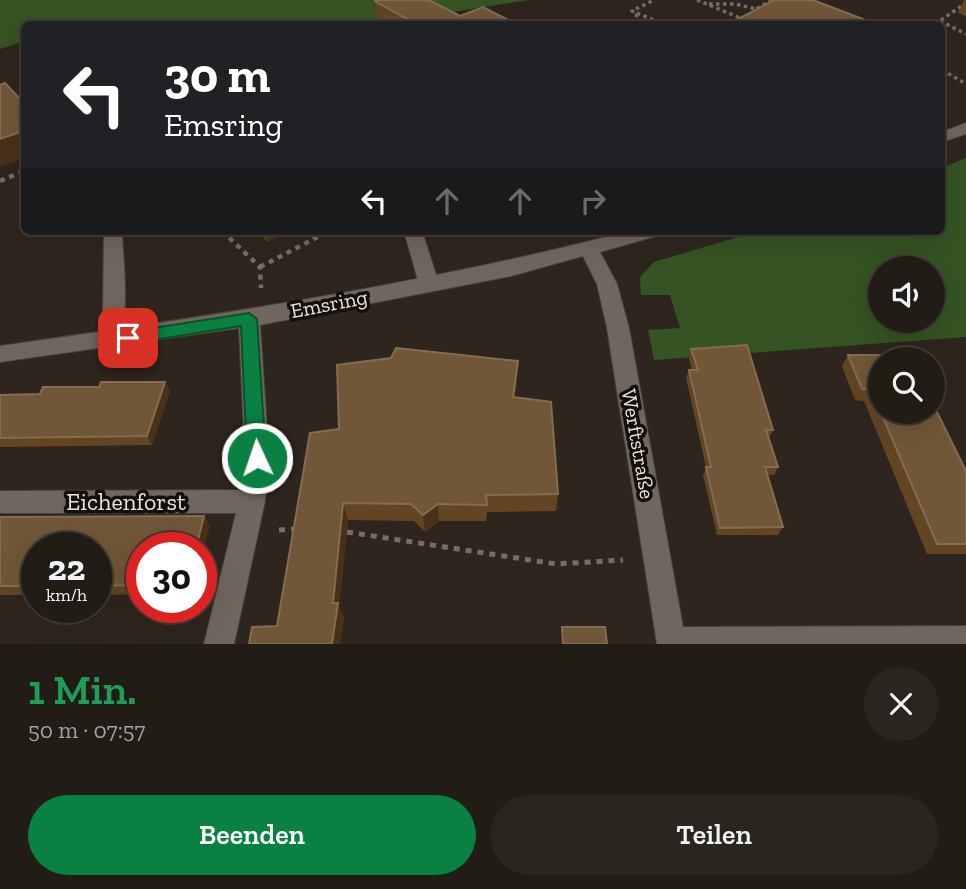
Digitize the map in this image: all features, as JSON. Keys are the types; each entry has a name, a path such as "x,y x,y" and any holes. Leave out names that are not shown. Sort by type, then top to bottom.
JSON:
{"street":[{"path":"945,136 966,128"},
{"path":"108,341 113,311 113,235"},
{"path":"414,235 429,284"},
{"name":"Emsring","path":"0,354 108,341 256,318 511,269 640,235"},
{"name":"Werftstraße","path":"589,250 607,284 618,328 671,643"},
{"path":"219,644 252,501 257,458 256,318"},
{"name":"Eichenforst","path":"0,502 252,501"},
{"path":"671,643 966,640"}],"path":[{"path":"654,0 632,11 656,21"},
{"path":"696,0 747,21"},
{"path":"756,9 772,0"},
{"path":"940,21 966,3 957,0"},
{"path":"706,4 735,4 767,13 758,18"},
{"path":"636,21 637,13"},
{"path":"945,24 966,34"},
{"path":"945,72 966,84"},
{"path":"0,181 21,172"},
{"path":"226,235 260,267"},
{"path":"260,267 321,235"},
{"path":"256,318 260,267"},
{"path":"347,532 556,564 657,558"}],"green space":[{"path":"0,0 529,0 395,21 21,21 21,42 0,49"},
{"path":"966,158 966,337 654,360 648,330 680,328 670,295 641,295 640,277 654,262 745,235 945,235 945,167"}],"building":[{"path":"429,0 460,16 483,7 510,21 411,21 375,1"},
{"path":"774,0 813,0 868,21 735,21"},
{"path":"5,83 18,97 21,96 21,132 0,139 0,85"},
{"path":"747,345 773,430 766,430 778,467 765,467 783,527 720,528 706,467 711,467 689,370 698,370 691,349"},
{"path":"396,348 518,361 513,397 551,402 558,494 486,495 487,505 438,504 423,515 411,504 343,503 333,603 338,603 332,644 249,644 252,627 277,626 310,433 339,429 337,365 391,358"},
{"path":"848,355 868,355 868,389 862,389"},
{"path":"101,382 165,382 147,436 0,438 0,395 40,394 43,387 99,387"},
{"path":"886,424 943,424 966,471 966,544 937,544"},
{"path":"204,516 200,532 126,532 126,585 112,586 112,532 21,532 21,586 0,586 0,517"},
{"path":"562,627 605,627 607,644 563,644"}],"route":[{"path":"128,338 249,319 257,458"}]}
